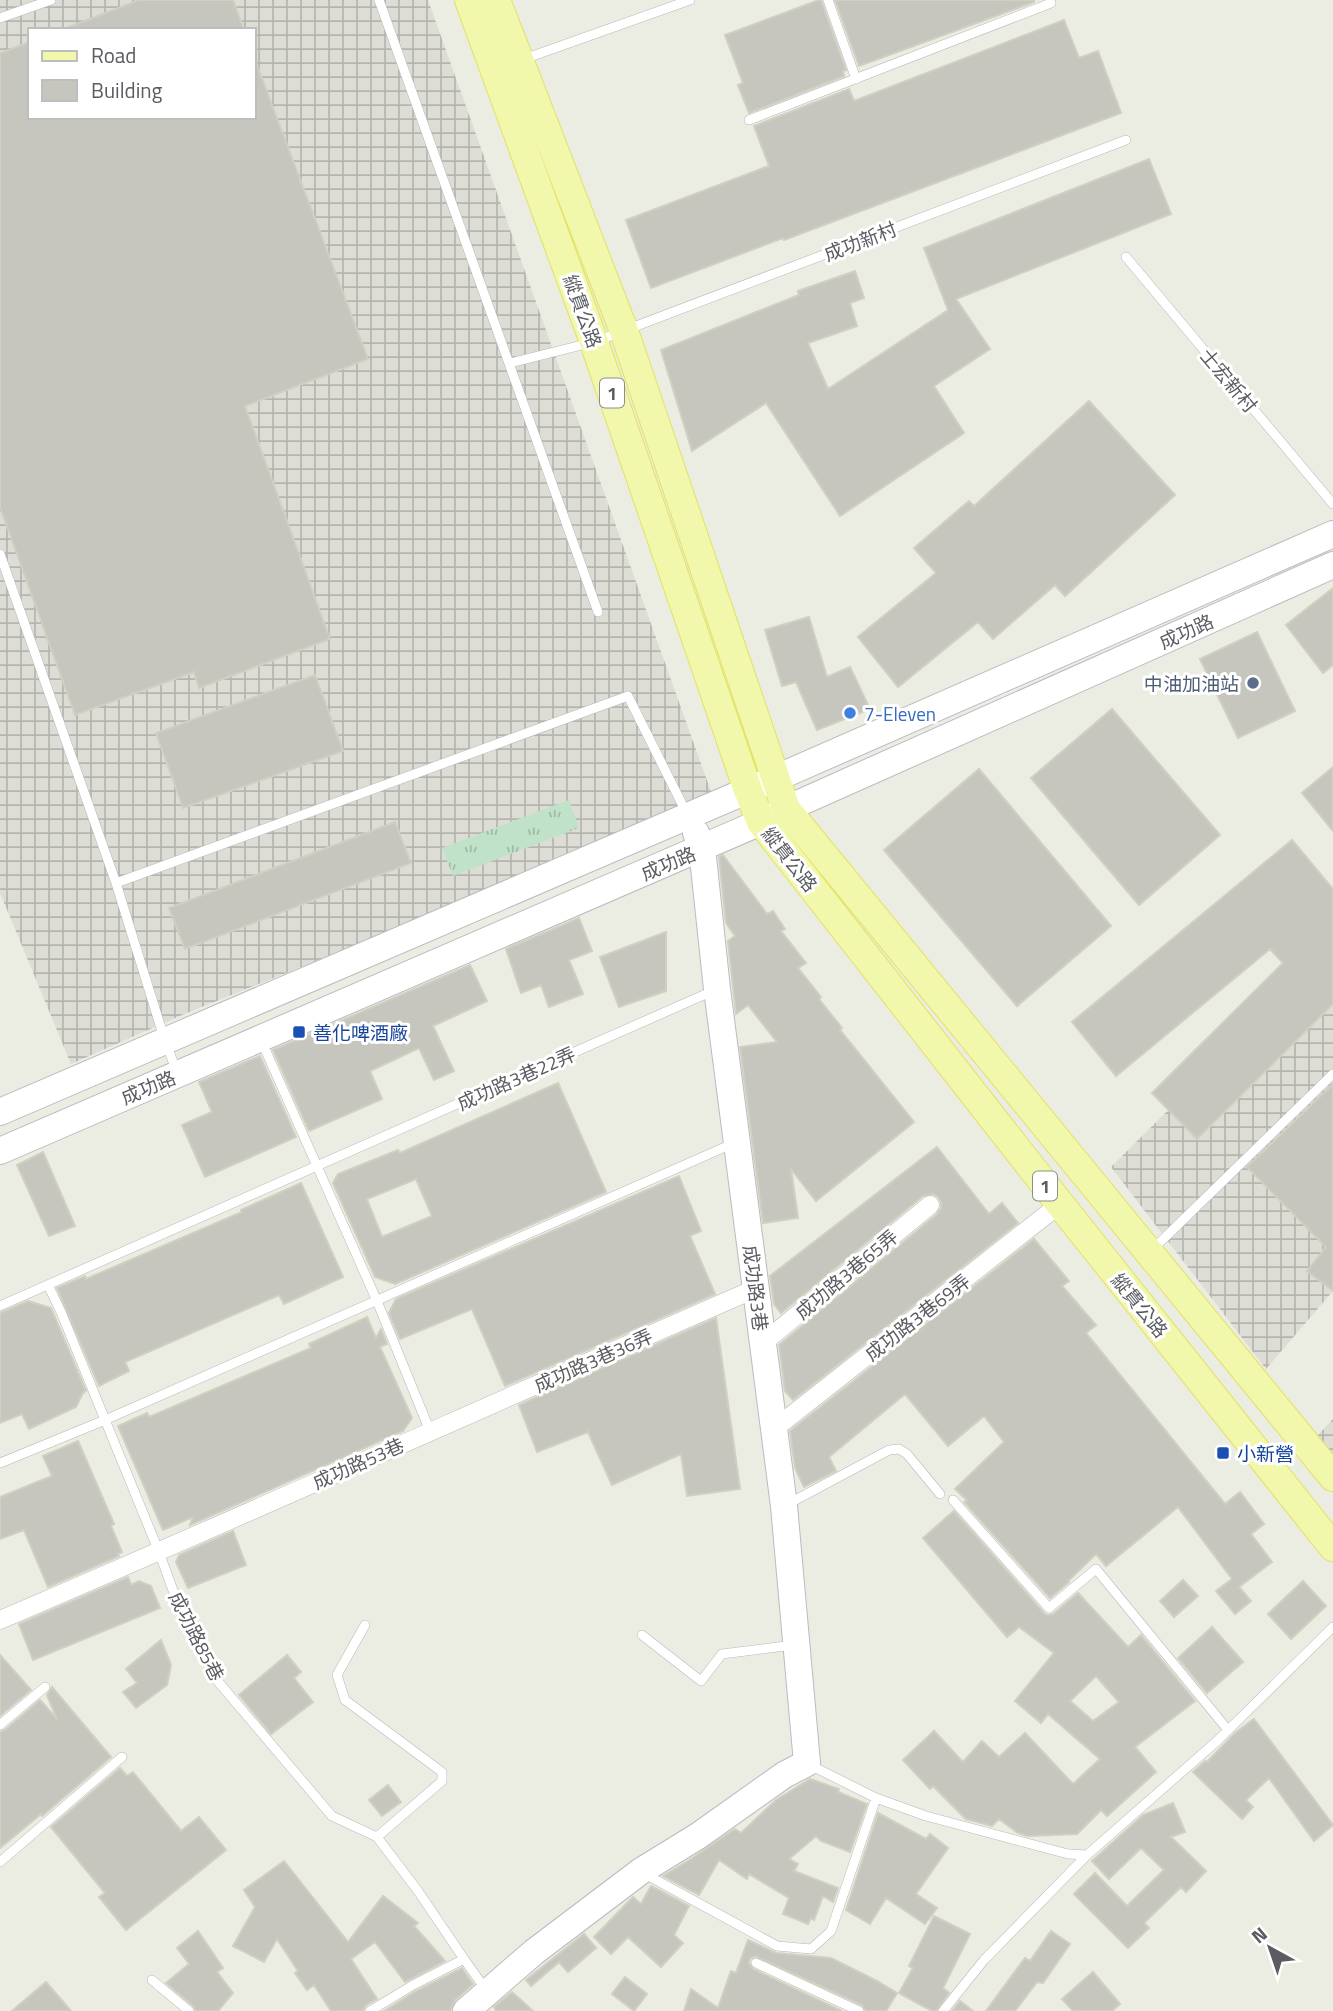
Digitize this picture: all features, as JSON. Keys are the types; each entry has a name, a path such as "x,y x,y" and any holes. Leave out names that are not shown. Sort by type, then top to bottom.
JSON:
{"main road":[{"name":"縱貫公路","path":"469,0 594,342 761,822 1333,1547"},
{"name":"縱貫公路","path":"496,0 624,331 786,809 1333,1476"},
{"name":"成功路","path":"0,1112 774,779 1333,534"},
{"name":"成功路","path":"0,1151 702,848 1333,565"},
{"name":"成功路3巷","path":"688,816 702,848 717,989 784,1506 807,1763"},
{"path":"480,2001 543,1944 641,1871 698,1836 784,1775 807,1763"}],"street":[{"name":"成功路3巷69弄","path":"774,1429 1060,1204"},
{"name":"成功路3巷65弄","path":"763,1343 929,1205"},
{"name":"成功路3巷36弄","path":"430,1431 757,1288"},
{"name":"成功路53巷","path":"0,1620 430,1431"}],"lane":[{"path":"0,18 51,0"},
{"path":"379,0 598,612"},
{"path":"519,61 690,0"},
{"path":"828,0 856,79"},
{"path":"748,120 1051,4"},
{"name":"成功新村","path":"510,363 594,342 1126,140"},
{"name":"士宏新村","path":"1126,257 1333,504"},
{"path":"0,554 116,883 165,1041 178,1074"},
{"path":"116,883 628,696 688,816"},
{"name":"成功路3巷22弄","path":"316,1166 717,989"},
{"path":"261,1038 377,1301 430,1431"},
{"path":"1149,1253 1333,1073"},
{"path":"0,1463 105,1420 737,1142"},
{"path":"0,1306 316,1166"},
{"name":"成功路85巷","path":"48,1285 159,1552 182,1615 215,1678 332,1816 377,1838"},
{"path":"784,1506 888,1450 899,1449 907,1454 940,1494"},
{"path":"953,1500 1049,1608 1096,1569 1228,1730"},
{"path":"365,1625 337,1675 345,1700 442,1772 442,1781 377,1838 418,1891 464,1959 480,2001"},
{"path":"943,2011 984,1960 1066,1875 1228,1730 1333,1627"},
{"path":"642,1635 701,1681 722,1654 797,1644"},
{"path":"0,1725 45,1687"},
{"path":"0,1862 122,1757"},
{"path":"807,1763 876,1798 926,1816 1068,1854 1087,1855"},
{"path":"641,1871 777,1946 811,1949 831,1931 876,1798"},
{"path":"370,2011 464,1959"},
{"path":"756,1963 859,2011"},
{"path":"152,1980 189,2011"}],"shaded area":[{"path":"0,0 428,0 714,800 182,1015 71,1064 0,893"},
{"path":"1333,946 1333,1291 1266,1369 1111,1167"},
{"path":"1333,1419 1333,1454 1318,1435"}],"green space":[{"path":"569,800 579,828 453,876 442,848"}],"building":[{"path":"139,0 233,0 243,28 66,28"},
{"path":"819,0 846,70 843,71 844,76 749,113 738,85 743,83 725,35"},
{"path":"835,0 1034,0 1034,2 859,66"},
{"path":"1064,20 1079,58 1098,51 1121,113 651,288 626,220 769,166 754,126 849,89 854,101"},
{"path":"28,43 28,119 256,119 256,63 368,359 245,406 330,639 199,688 194,672 75,715 0,507 0,53"},
{"path":"1149,159 1171,214 956,299 990,349 934,386 964,433 840,516 766,403 692,451 661,350 799,295 798,291 855,271 864,298 850,303 857,326 808,343 828,389 948,310 924,248"},
{"path":"1089,401 1175,495 1065,596 1055,585 993,639 978,622 898,687 858,637 936,573 914,548 969,501 974,506"},
{"path":"1333,588 1333,665 1323,673 1286,625"},
{"path":"809,617 827,677 850,667 870,709 817,730 796,682 782,686 765,630"},
{"path":"1257,632 1295,711 1238,738 1200,659"},
{"path":"315,675 343,751 183,808 156,733"},
{"path":"1112,709 1220,835 1139,905 1031,778"},
{"path":"1333,767 1333,831 1302,793"},
{"path":"979,769 1111,926 1017,1006 884,850"},
{"path":"395,822 411,863 185,949 169,908"},
{"path":"1292,840 1333,889 1333,1004 1197,1139 1152,1093 1283,963 1270,949 1116,1076 1072,1022"},
{"path":"723,855 767,914 773,911 785,929 781,931 806,963 798,968 842,1028 840,1030 914,1122 816,1201 791,1169 798,1218 763,1223 740,1047 777,1042 748,1005 736,1014 728,941 735,936 726,923 719,857"},
{"path":"579,918 592,951 569,960 583,994 549,1007 541,985 521,993 506,949"},
{"path":"666,932 666,991 619,1007 600,957"},
{"path":"470,965 487,1001 433,1026 454,1071 434,1080 419,1048 370,1071 382,1099 309,1131 273,1050"},
{"path":"260,1056 296,1137 205,1177 182,1125 212,1112 199,1082"},
{"path":"558,1083 606,1192 395,1284 375,1277 333,1183 338,1174 398,1150 400,1153","holes":["416,1179 432,1216 382,1237 367,1199"]},
{"path":"1333,1084 1333,1291 1307,1271 1326,1247 1247,1167"},
{"path":"937,1147 989,1214 1002,1203 1018,1223 793,1400 785,1391 779,1345 937,1214 941,1202 933,1194 923,1196 781,1313 774,1304 770,1276"},
{"path":"43,1152 75,1226 49,1236 17,1165"},
{"path":"679,1176 701,1231 690,1236 715,1294 505,1386 472,1309 400,1339 389,1313 396,1299"},
{"path":"301,1183 343,1277 284,1304 279,1295 125,1362 129,1371 99,1386 57,1288 85,1276 86,1279 242,1212 241,1210"},
{"path":"1034,1239 1069,1281 1062,1286 1096,1325 1086,1333 1225,1504 1240,1492 1264,1524 1251,1534 1272,1562 1239,1587 1251,1601 1235,1614 1216,1591 1232,1579 1178,1507 1106,1566 1096,1554 1050,1598 955,1489 1004,1442 984,1416 948,1446 905,1394 829,1457 836,1471 804,1487 795,1468 790,1431"},
{"path":"28,1301 51,1308 86,1391 76,1407 29,1429 22,1414 0,1423 0,1313"},
{"path":"367,1317 376,1338 381,1329 387,1344 380,1347 412,1418 403,1431 190,1525 193,1517 163,1530 118,1426 147,1413 149,1417 311,1348 309,1344"},
{"path":"716,1318 740,1489 687,1496 681,1454 612,1485 588,1432 537,1452 519,1405"},
{"path":"78,1441 114,1524 111,1526 122,1552 119,1556 48,1587 24,1530 0,1539 0,1497 52,1476 43,1456"},
{"path":"954,1511 1044,1613 1053,1614 1078,1593 1128,1647 1141,1635 1195,1701 1135,1747 1156,1772 1107,1816 1101,1810 1077,1834 1028,1836 1018,1833 999,1819 992,1826 966,1819 933,1786 930,1789 903,1760 934,1731 963,1762 982,1741 999,1757 1025,1733 1073,1784 1100,1759 1048,1714 1041,1723 1015,1701 1054,1653 1019,1627 1007,1637 923,1538","holes":["1096,1676 1119,1702 1093,1721 1070,1701"]},
{"path":"233,1531 246,1565 188,1588 176,1562 179,1555"},
{"path":"128,1577 131,1585 139,1581 151,1586 160,1608 33,1660 19,1624"},
{"path":"1183,1580 1198,1596 1174,1617 1160,1601"},
{"path":"1303,1581 1326,1606 1291,1639 1268,1614"},
{"path":"1212,1627 1243,1662 1207,1693 1178,1658"},
{"path":"161,1640 171,1665 167,1685 136,1708 123,1692 137,1683 126,1669"},
{"path":"0,1655 31,1690 0,1716"},
{"path":"287,1655 301,1672 294,1678 313,1702 271,1734 239,1695"},
{"path":"52,1687 111,1757 0,1848 0,1732 40,1700 57,1719 47,1695"},
{"path":"1254,1719 1333,1825 1314,1841 1269,1778 1246,1800 1253,1807 1242,1819 1193,1772"},
{"path":"120,1768 127,1776 133,1772 181,1831 199,1817 226,1850 126,1930 99,1897 105,1893 51,1827"},
{"path":"810,1779 839,1789 838,1792 867,1804 850,1852 821,1841 816,1836 789,1859 798,1864 794,1871 838,1888 833,1902 823,1896 814,1920 811,1918 808,1924 783,1914 789,1898 749,1874 747,1879 719,1860 699,1895 663,1876 735,1829 741,1833 776,1800"},
{"path":"388,1785 401,1802 382,1816 369,1800"},
{"path":"1173,1803 1185,1832 1171,1837 1206,1871 1186,1892 1181,1887 1144,1923 1149,1928 1128,1948 1074,1894 1095,1873 1127,1906 1164,1870 1141,1848 1109,1879 1092,1861 1143,1815"},
{"path":"878,1813 926,1839 930,1834 948,1848 916,1894 937,1908 925,1924 886,1898 870,1924 846,1910"},
{"path":"284,1861 348,1942 383,1896 418,1923 414,1926 445,1961 405,1982 375,1942 351,1959 377,1999 366,2005 363,2011 331,2011 314,1985 307,1990 277,1939 264,1962 233,1946 255,1907 244,1890"},
{"path":"651,1886 689,1906 674,1935 683,1943 661,1967 628,1937 611,1954 594,1937 633,1897 641,1904"},
{"path":"934,1916 970,1934 943,1988 949,1993 936,2011 932,2011 899,1993 913,1968 909,1966"},
{"path":"198,1931 223,1968 217,1972 233,1993 218,2011 196,2011 166,1983 189,1964 177,1948"},
{"path":"1051,1931 1070,1944 1043,1983 1037,1982 1015,2011 986,2011 1025,1958 1030,1961"},
{"path":"584,1934 596,1948 568,1972 559,1962 531,1986 526,1980"},
{"path":"748,1940 776,1953 831,1958 897,1993 886,2011 866,2011 862,2005 755,1956 749,1963 753,1969 842,2011 684,2011 691,1989 718,2008 731,1971 736,1973"},
{"path":"462,1968 473,1984 455,2000 450,2011 384,2011 416,1991"},
{"path":"1093,1972 1120,2004 1112,2011 1073,2011 1062,1999"},
{"path":"625,1977 647,1994 634,2011 612,1994"},
{"path":"46,1982 71,2011 12,2011"},
{"path":"512,1992 533,2011 496,2011 494,2007"},
{"path":"960,2001 973,2011 952,2011"}],"place":[{"name":"中油加油站","path":"1253,683"},
{"name":"7-Eleven","path":"850,713"},
{"name":"善化啤酒廠","path":"299,1032"},
{"name":"小新營","path":"1223,1453"}]}
